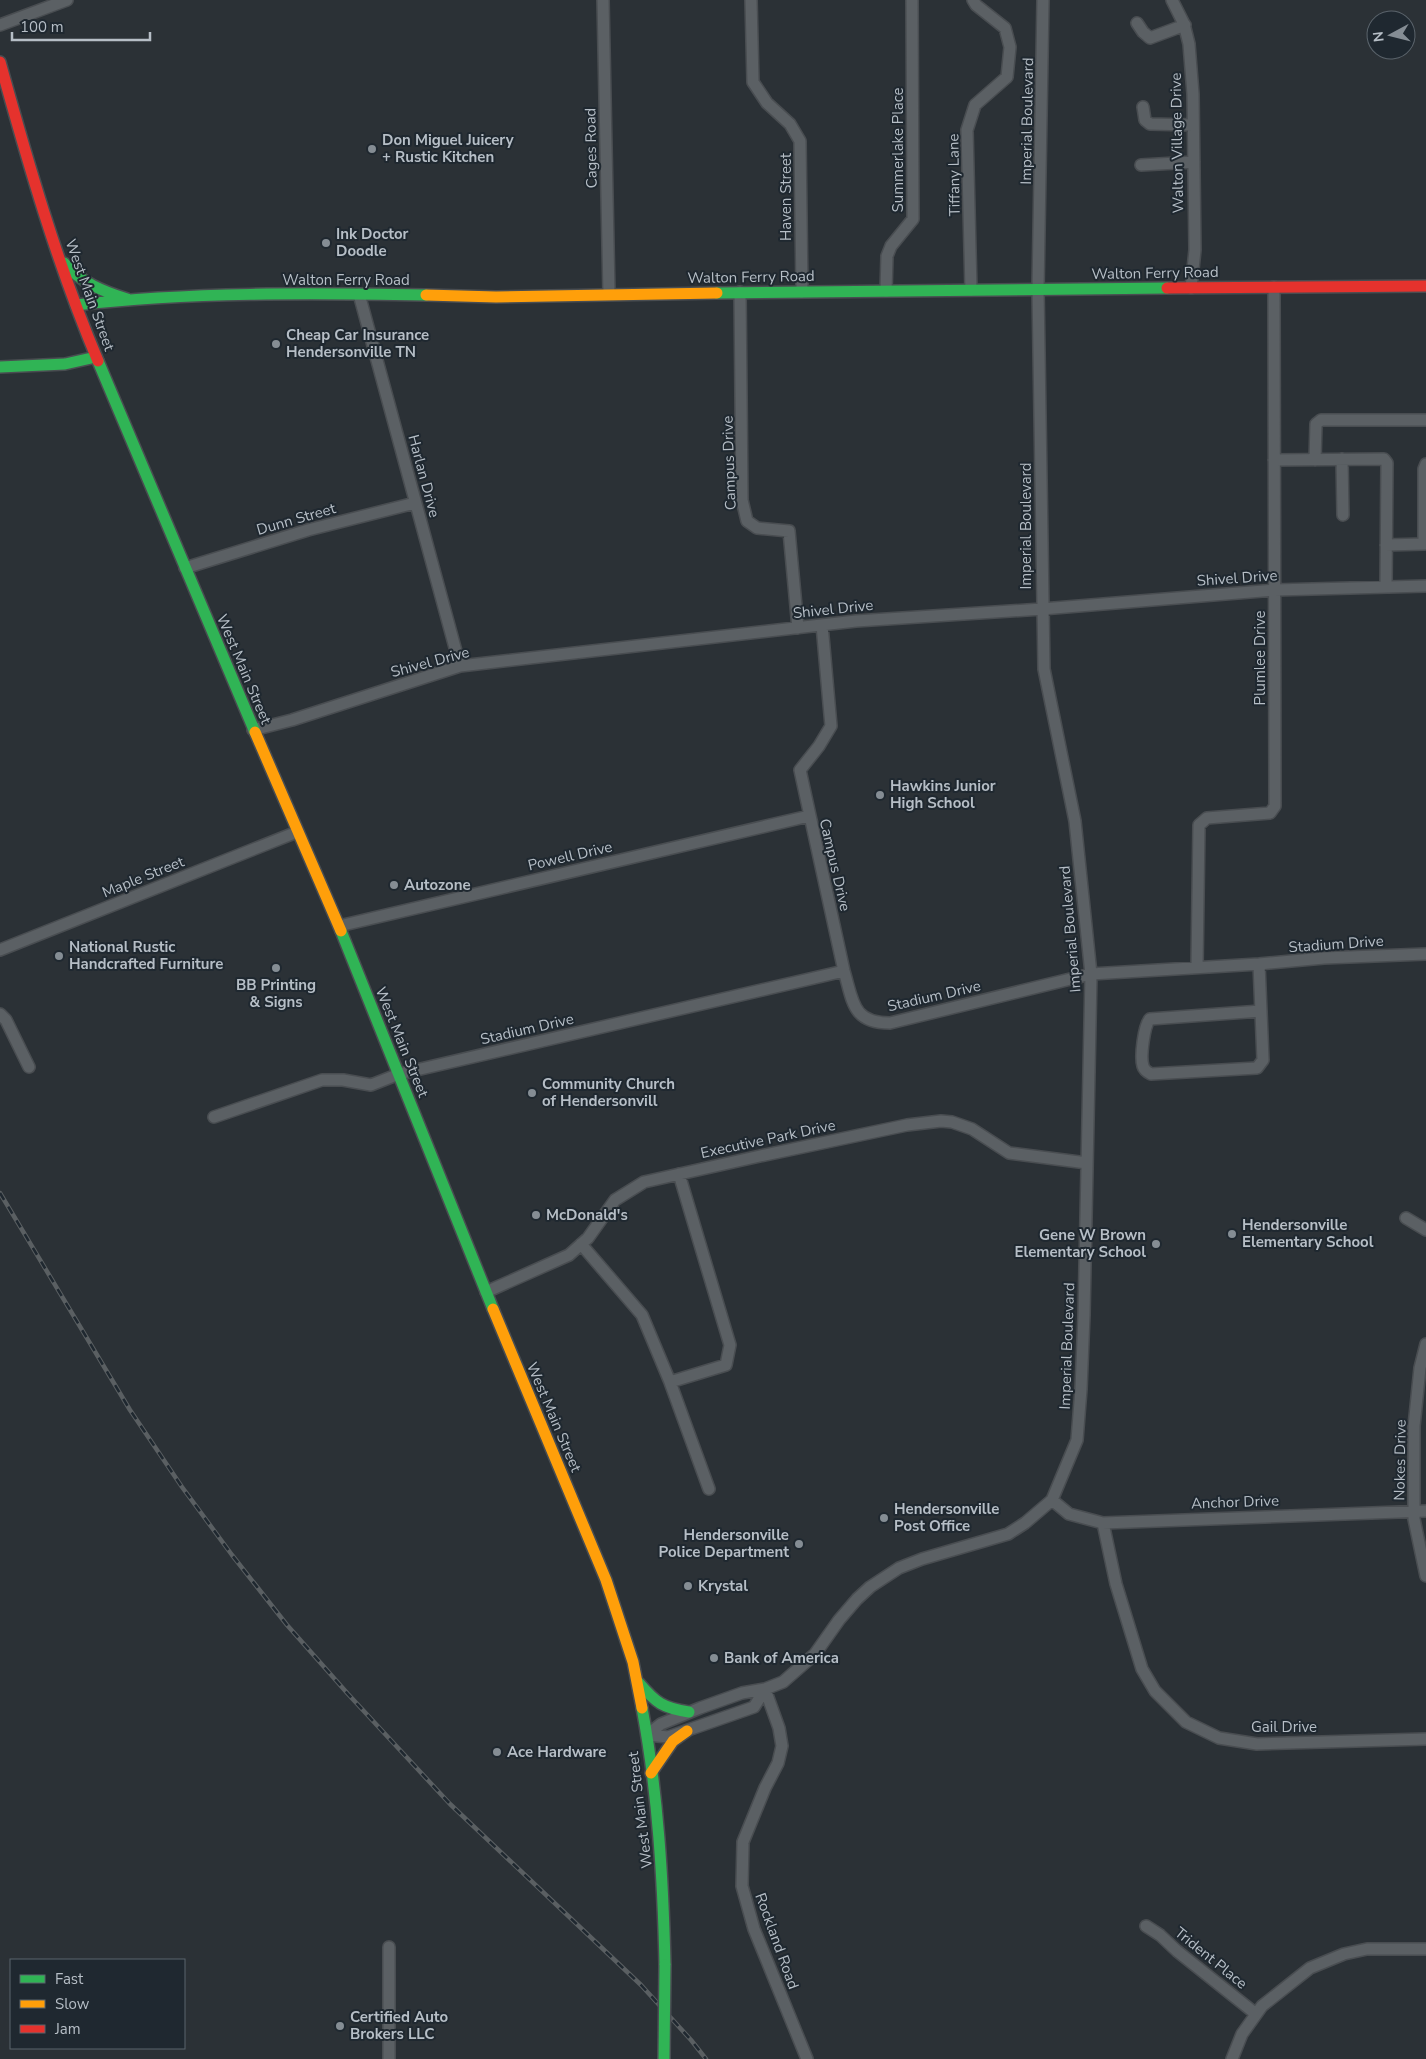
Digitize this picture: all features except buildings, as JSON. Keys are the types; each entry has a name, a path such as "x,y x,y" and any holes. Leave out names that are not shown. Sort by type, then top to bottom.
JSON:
{"main road":[{"name":"West Main Street","path":"0,62 33,181 96,357 297,832 339,926 486,1292 606,1580 637,1680 647,1736 663,1876 665,1966 664,2059"},
{"path":"59,256 72,273 84,282 99,290 127,299"},
{"name":"Walton Ferry Road","path":"76,305 127,299 359,294 496,297 740,292 1426,286"},
{"path":"0,366 65,364 96,357"},
{"path":"637,1680 658,1705 668,1710 689,1712"},
{"path":"650,1773 673,1741 687,1731"}],"street":[{"path":"0,25 68,0"},
{"name":"Cages Road","path":"602,0 609,294"},
{"name":"Haven Street","path":"751,0 753,82 767,103 790,124 800,141 802,292"},
{"name":"Summerlake Place","path":"886,291 887,256 891,246 913,219 912,0"},
{"name":"Tiffany Lane","path":"971,290 967,130 975,105 1007,77 1010,47 1005,28 976,5 973,0"},
{"name":"Imperial Boulevard","path":"647,1736 661,1724 689,1712 742,1693 765,1689 783,1682 807,1662 839,1620 870,1587 899,1568 922,1559 1008,1534 1025,1523 1052,1500 1076,1440 1082,1371 1091,974 1075,821 1044,669 1038,290 1043,0"},
{"name":"Walton Village Drive","path":"1172,0 1184,25 1189,44 1194,162 1195,250 1192,288"},
{"path":"1137,23 1150,38 1184,25"},
{"path":"1143,107 1145,120 1150,124 1193,125"},
{"path":"1141,165 1194,162"},
{"name":"Plumlee Drive","path":"1197,967 1199,825 1207,818 1270,813 1275,806 1274,287"},
{"name":"Campus Drive","path":"740,292 742,500 747,520 756,528 789,531 798,628"},
{"name":"Harlan Drive","path":"359,294 460,666"},
{"path":"1316,460 1316,424 1321,420 1426,420"},
{"path":"1342,459 1343,515"},
{"path":"1274,460 1384,459 1387,463 1386,587"},
{"path":"1386,545 1424,544 1424,469 1426,464"},
{"name":"Dunn Street","path":"185,568 308,530 415,503"},
{"name":"Shivel Drive","path":"254,730 292,720 460,666 856,621 1042,609 1275,590 1426,586"},
{"name":"Campus Drive","path":"822,626 831,726 819,746 800,770 808,816 844,971"},
{"name":"Powell Drive","path":"339,926 808,816"},
{"name":"Maple Street","path":"0,950 297,832"},
{"name":"Stadium Drive","path":"214,1117 322,1080 343,1080 371,1085 400,1074 844,971 859,1013 875,1023 890,1022 1091,974 1259,964 1324,958 1426,954"},
{"path":"1259,964 1261,1011 1263,1060 1257,1068 1151,1074 1146,1072 1143,1067 1142,1057 1146,1023 1150,1019 1261,1011"},
{"path":"0,1014 6,1020 29,1067"},
{"name":"Executive Park Drive","path":"486,1292 569,1255 588,1238 615,1200 644,1182 898,1127 941,1120 952,1122 972,1129 1009,1154 1087,1164"},
{"path":"670,1382 726,1365 730,1345 679,1174"},
{"path":"1406,1218 1426,1230"},
{"path":"582,1244 642,1315 670,1382 709,1489"},
{"name":"Nokes Drive","path":"1426,1344 1420,1368 1414,1426 1414,1513 1426,1576"},
{"name":"Anchor Drive","path":"1052,1500 1069,1514 1103,1523 1250,1516 1426,1512"},
{"name":"Gail Drive","path":"1103,1523 1116,1584 1142,1669 1155,1691 1186,1722 1219,1738 1256,1744 1426,1740"},
{"name":"Imperial Boulevard","path":"647,1736 668,1737 754,1707 765,1689"},
{"name":"Rockland Road","path":"765,1689 782,1746 778,1762 743,1842 742,1886 754,1929 807,2059"},
{"name":"Trident Place","path":"1146,1926 1160,1935 1177,1951 1256,2014"},
{"path":"389,1947 389,2059"},
{"path":"1232,2059 1242,2034 1262,2006 1310,1968 1344,1954 1366,1949 1426,1949"}],"railway":[{"path":"0,1193 130,1410 182,1487 287,1625 450,1804 641,1985 706,2059"}],"traffic: fast":[{"path":"64,263 93,286 127,299"},
{"path":"717,293 1167,288"},
{"path":"76,305 207,296 295,294 426,295"},
{"path":"0,367 65,364 96,357"},
{"path":"98,361 255,732"},
{"path":"341,931 493,1309"},
{"path":"639,1683 661,1704 673,1709 689,1712"},
{"path":"642,1708 648,1740 659,1836 665,1965"},
{"path":"664,2059 665,1965"}],"traffic: slow":[{"path":"426,295 496,297 717,293"},
{"path":"255,732 341,931"},
{"path":"493,1309 606,1580 633,1662 642,1708"},
{"path":"651,1773 673,1741 687,1731"}],"traffic: jam":[{"path":"0,62 56,250 98,361"},
{"path":"1167,288 1426,286"}],"place":[{"name":"Don Miguel Juicery + Rustic Kitchen","path":"372,149"},
{"name":"Ink Doctor Doodle","path":"326,243"},
{"name":"Cheap Car Insurance Hendersonville TN","path":"276,344"},
{"name":"Hawkins Junior High School","path":"880,795"},
{"name":"Autozone","path":"394,885"},
{"name":"National Rustic Handcrafted Furniture","path":"59,956"},
{"name":"BB Printing & Signs","path":"276,968"},
{"name":"Community Church of Hendersonvill","path":"532,1093"},
{"name":"McDonald's","path":"536,1215"},
{"name":"Hendersonville Elementary School","path":"1232,1234"},
{"name":"Gene W Brown Elementary School","path":"1156,1244"},
{"name":"Hendersonville Post Office","path":"884,1518"},
{"name":"Hendersonville Police Department","path":"799,1544"},
{"name":"Krystal","path":"688,1586"},
{"name":"Bank of America","path":"714,1658"},
{"name":"Ace Hardware","path":"497,1752"},
{"name":"Certified Auto Brokers LLC","path":"340,2026"}]}
